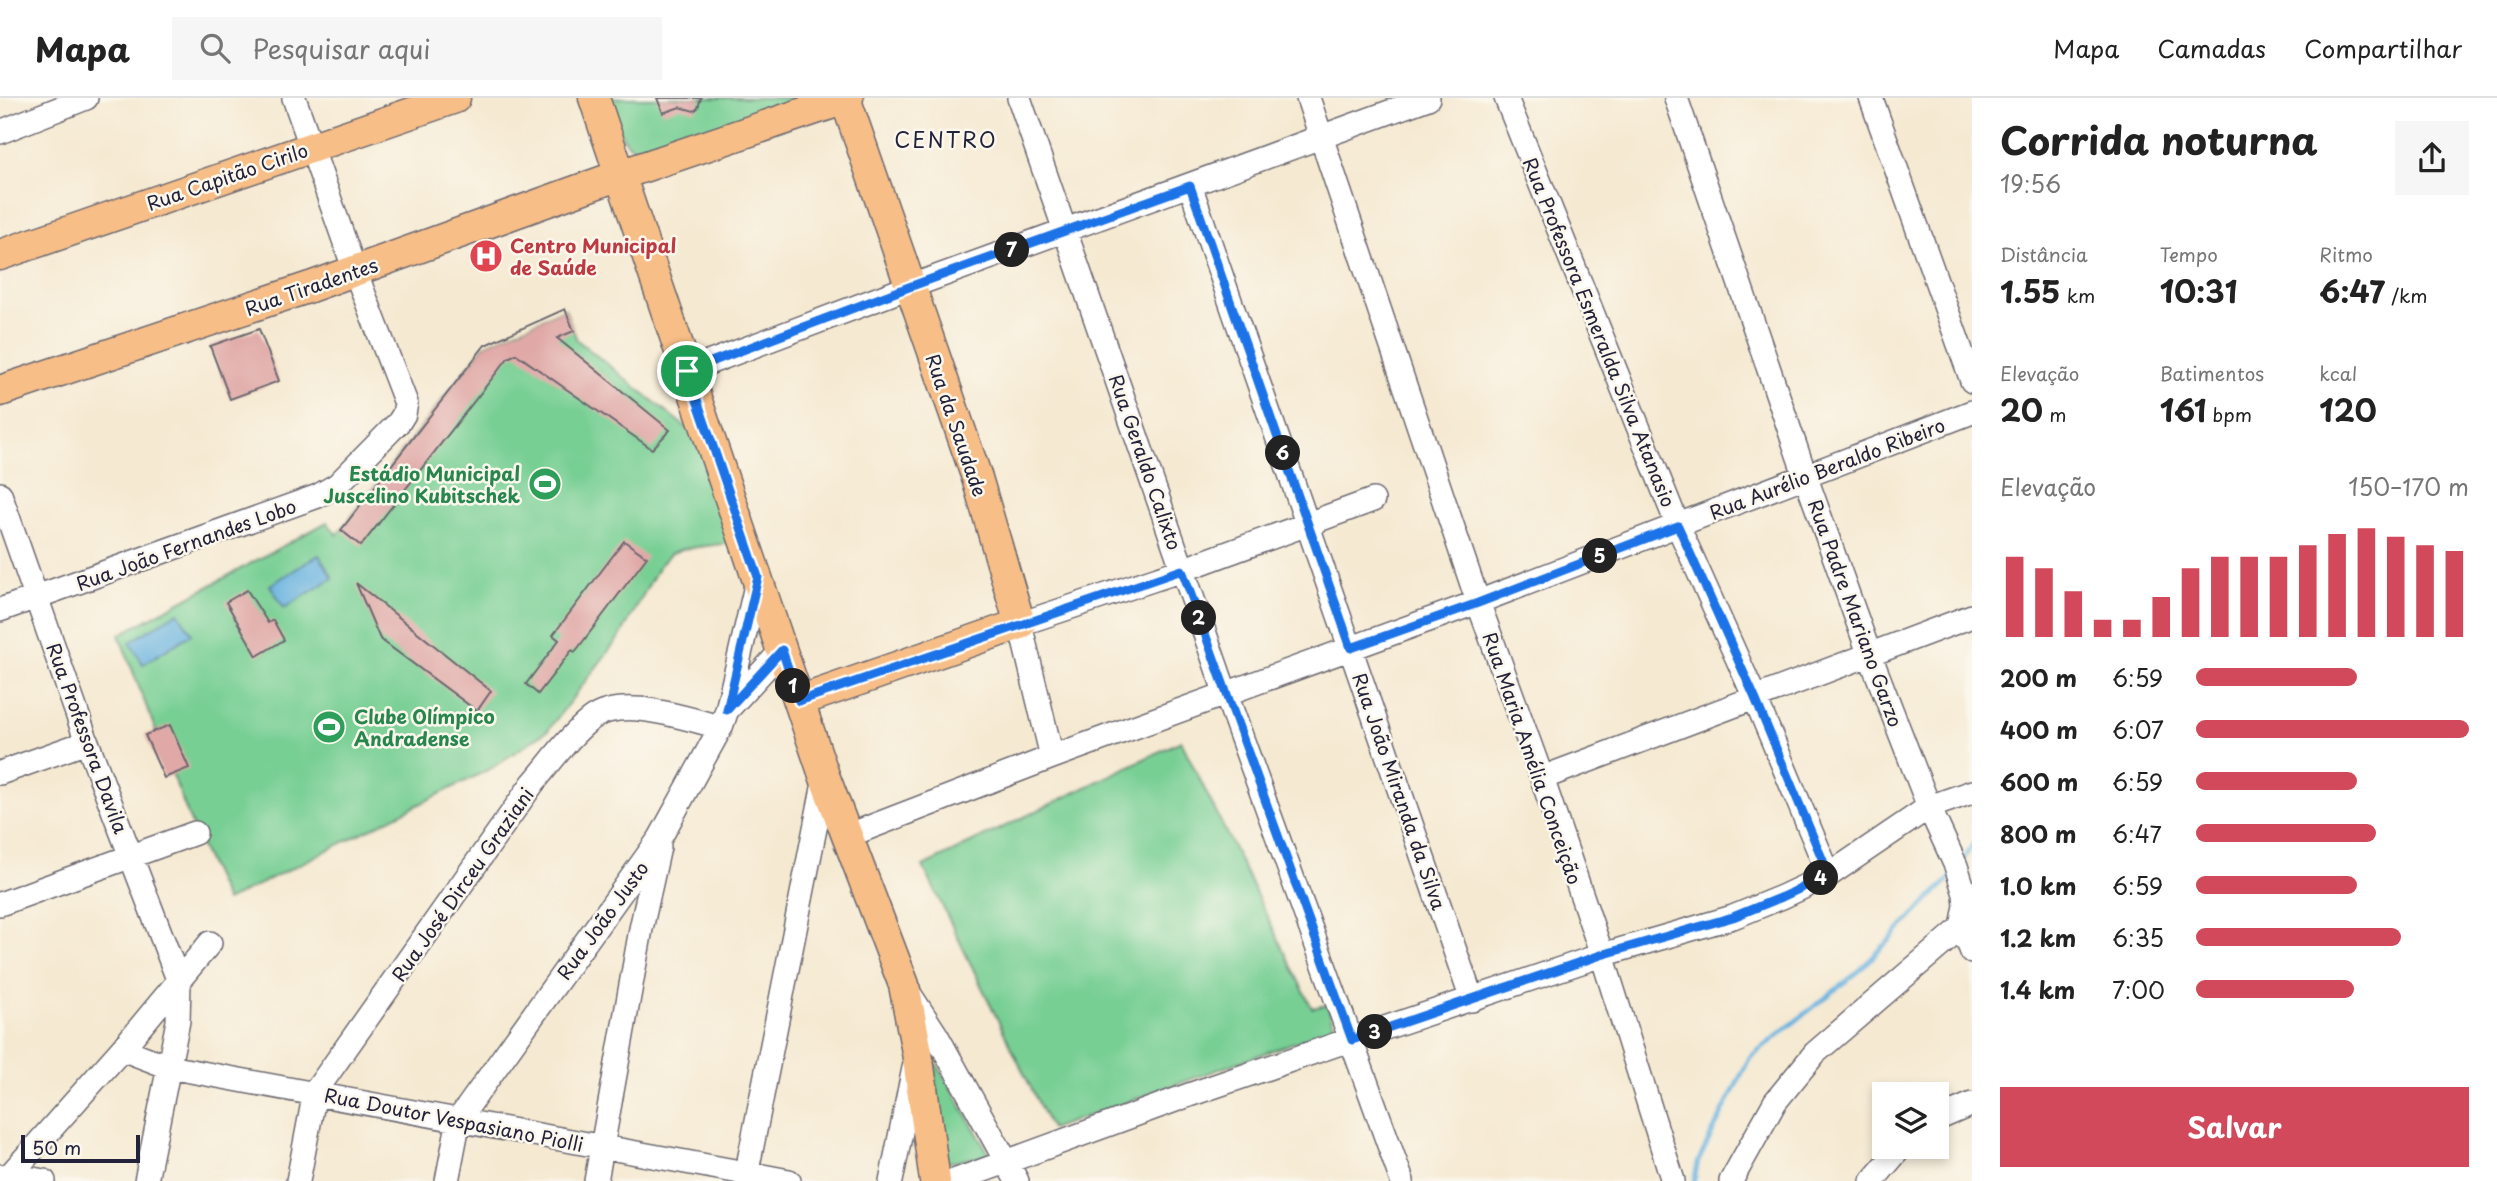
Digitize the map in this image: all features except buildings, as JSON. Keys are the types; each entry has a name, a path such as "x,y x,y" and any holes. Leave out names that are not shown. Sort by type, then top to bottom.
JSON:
{"main road":[{"name":"Rua Capitão Cirilo","path":"0,255 455,98"},
{"path":"594,98 825,778 904,985 918,1052 935,1181"},
{"name":"Rua Tiradentes","path":"0,391 355,271 620,175 846,98"},
{"name":"Rua da Saudade","path":"846,98 977,478 1020,624"},
{"path":"799,701 1020,624"}],"street":[{"path":"0,132 86,98"},
{"path":"294,98 355,271"},
{"name":"Rua Geraldo Calixto","path":"1019,98 1182,570 1352,1040 1395,1179"},
{"name":"Rua Maria Amélia Conceição","path":"1308,98 1478,603 1542,778 1673,1181"},
{"path":"687,371 1428,98"},
{"name":"Rua Professora Esmeralda Silva Atanasio","path":"1506,98 1678,526 1755,698 1829,875"},
{"name":"Rua Padre Mariano Garzo","path":"1676,98 1869,653 1929,807 1956,866 1965,894 1962,927"},
{"path":"1871,98 1972,381"},
{"name":"Rua João Miranda da Silva","path":"1190,186 1472,1000"},
{"name":"Rua João Fernandes Lobo","path":"0,610 329,491 399,422 406,403 355,271"},
{"name":"Rua Aurélio Beraldo Ribeiro","path":"847,836 1052,757 1478,603 1972,412"},
{"name":"Rua Professora Davila","path":"0,494 87,742 178,982"},
{"path":"1020,624 1182,570 1373,500"},
{"path":"724,719 758,577"},
{"path":"1542,778 1972,616"},
{"name":"Rua da Saudade","path":"1020,624 1052,757"},
{"path":"724,719 782,650"},
{"name":"Rua José Dirceu Graziani","path":"298,1181 315,1092 533,783 593,718 614,709 631,707 724,719"},
{"name":"Rua João Justo","path":"459,1119 660,838 724,719"},
{"path":"0,773 87,742"},
{"path":"746,1177 825,778"},
{"path":"954,1181 1601,955 1733,917 1829,875 1929,807 1972,792"},
{"path":"0,904 195,833"},
{"path":"596,1181 660,838"},
{"path":"607,914 641,929"},
{"path":"1731,1181 1775,1102 1815,1053 1962,927 1972,952"},
{"path":"3,1173 122,1049 210,943"},
{"path":"146,1181 178,1021 178,982"},
{"path":"904,985 937,1036 1017,1181"},
{"path":"891,1181 918,1052 928,1023"},
{"name":"Rua Doutor Vespasiano Piolli","path":"122,1049 169,1067 459,1119 746,1177 789,1181"},
{"path":"1949,1114 1972,1104"},
{"path":"447,1181 459,1119"},
{"path":"1872,1181 1891,1159"},
{"path":"3,1173 44,1181"}],"green space":[{"path":"608,98 811,98 648,153 630,146 625,140"},
{"path":"565,309 577,340 698,437 731,543 682,549 670,554 659,566 621,635 548,730 492,768 226,901 195,833 119,635 327,522 337,535 485,345"},
{"path":"1181,741 1312,1008 1327,1005 1335,1028 1051,1129 923,866"},
{"path":"931,1054 990,1155 946,1163 943,1125"}],"water":[{"path":"319,555 333,578 284,608 270,585"},
{"path":"178,612 192,634 143,664 130,642"}],"waterway":[{"path":"1963,861 1972,845"},
{"path":"1694,1181 1698,1162 1750,1057 1858,972 1952,876"}],"place":[{"name":"Centro Municipal de Saúde","path":"486,256"},
{"name":"Estádio Municipal Juscelino Kubitschek","path":"545,484"},
{"name":"Clube Olímpico Andradense","path":"329,727"}],"district":[{"name":"CENTRO","path":"946,139"}],"route":[{"path":"1190,186 1351,648 1478,603 1678,526 1755,698 1829,875 1733,917 1601,955 1352,1040 1182,570 799,701 782,650 727,710 758,577 687,371 909,287 1190,186"}]}
